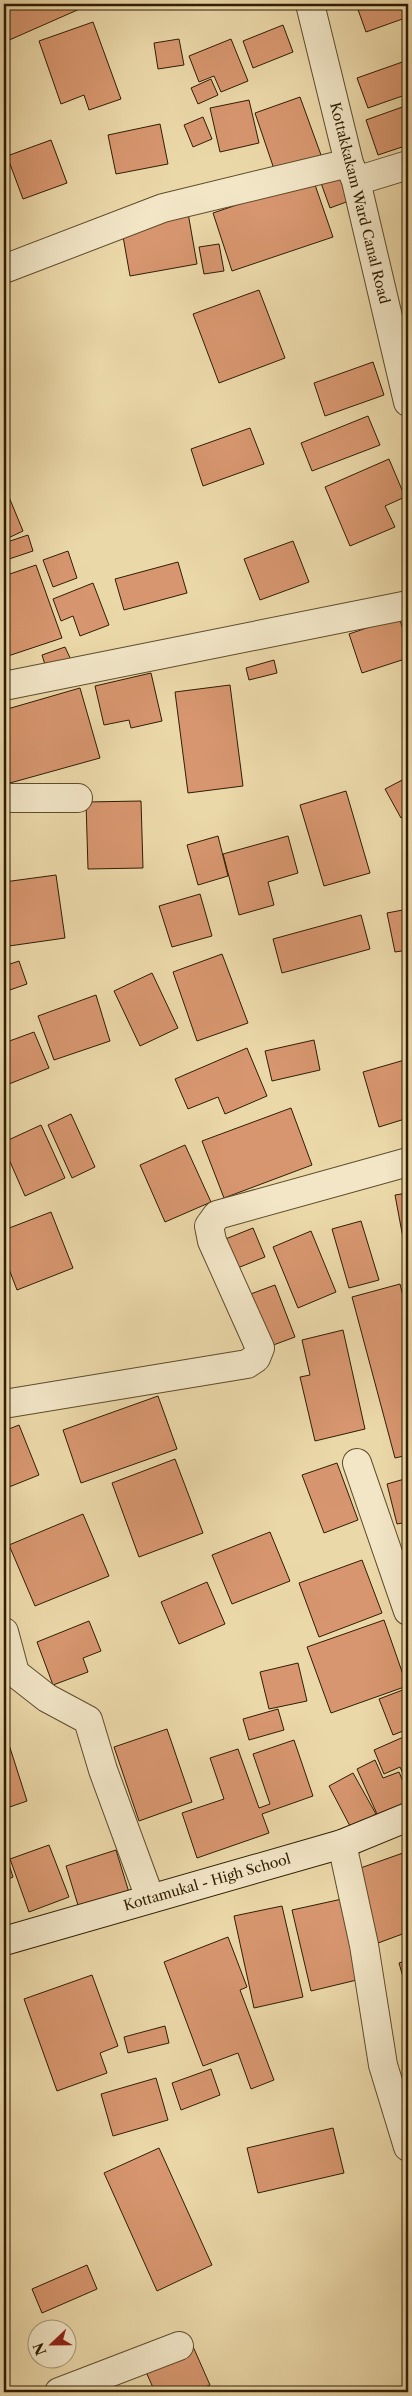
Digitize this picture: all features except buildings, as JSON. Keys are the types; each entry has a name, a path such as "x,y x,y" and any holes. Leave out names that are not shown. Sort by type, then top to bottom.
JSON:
{"street":[{"name":"Kottakkakam Ward Canal Road","path":"310,4 353,172 408,402"},
{"path":"4,269 163,208 353,172 408,165"},
{"path":"5,682 408,605"},
{"path":"4,798 78,798"},
{"path":"4,1404 247,1364 256,1358 260,1348 212,1240 210,1226 218,1215 408,1162"},
{"path":"357,1463 408,1611"},
{"path":"4,1632 15,1673 47,1698 88,1720 103,1770 150,1898"},
{"name":"Kottamukal - High School","path":"4,1941 342,1844 408,1817"},
{"path":"342,1844 364,1945 383,2065 408,2147"},
{"path":"59,2392 179,2346"}]}
